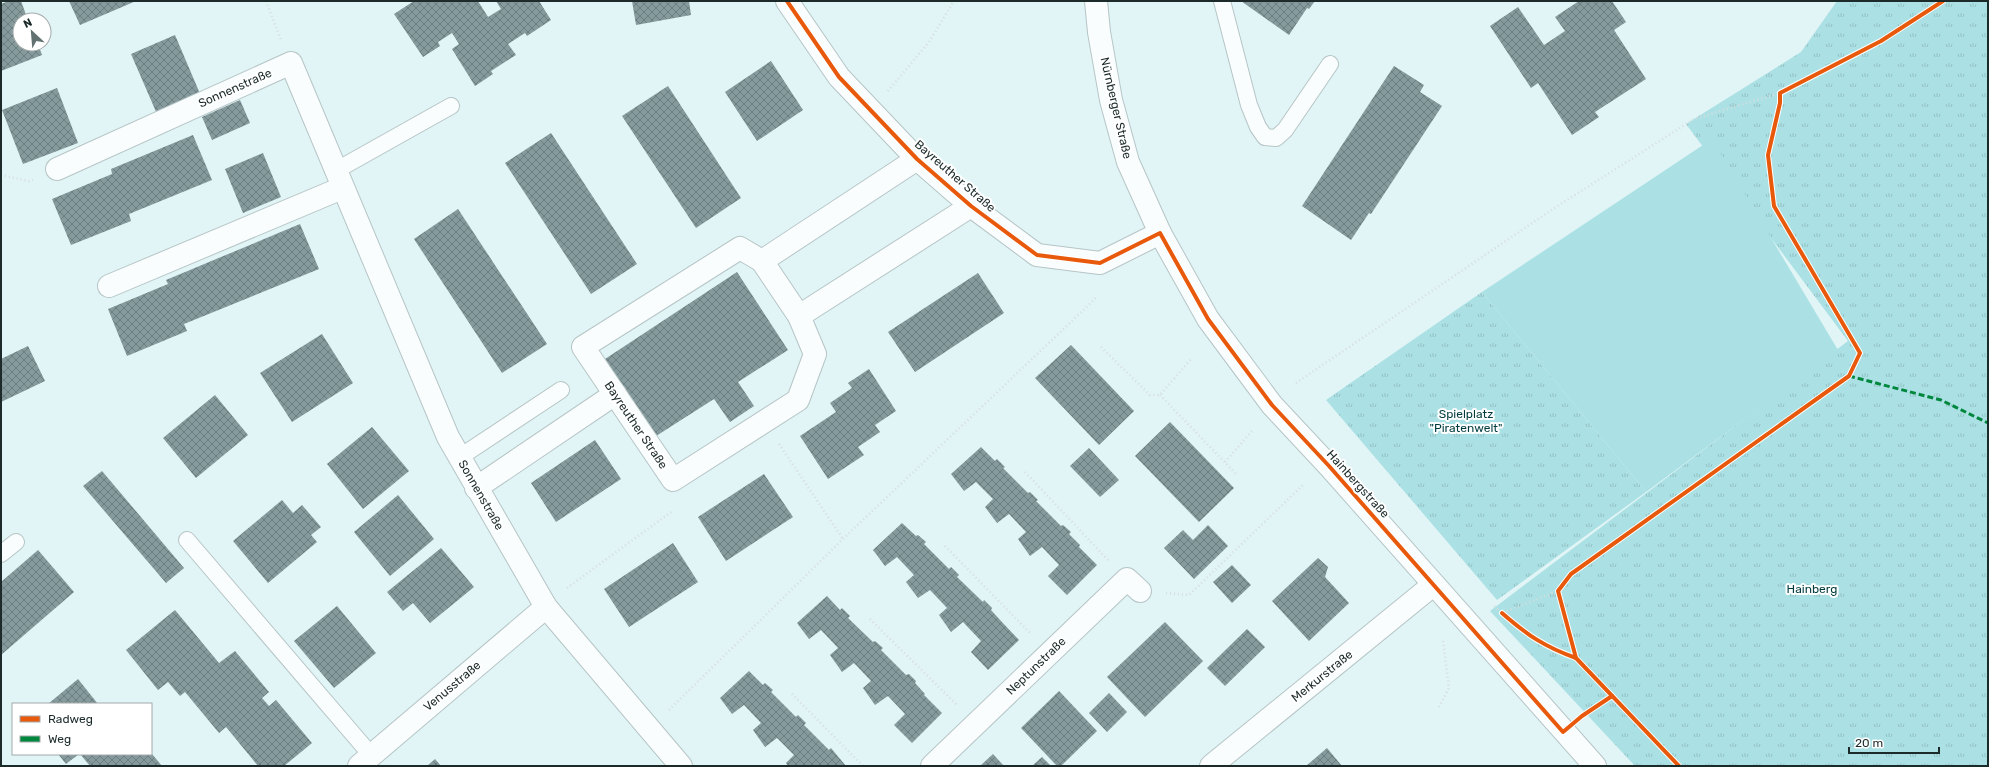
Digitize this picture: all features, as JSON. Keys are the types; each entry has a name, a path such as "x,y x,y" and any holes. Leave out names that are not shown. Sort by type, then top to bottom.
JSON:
{"street":[{"name":"Bayreuther Straße","path":"787,1 840,77 917,159 971,206 1037,255 1100,263 1160,233"},
{"name":"Nürnberger Straße","path":"1096,1 1099,32 1111,100 1128,162 1160,233"},
{"name":"Sonnenstraße","path":"57,169 291,63 445,430 476,488 546,607 681,766"},
{"name":"Bayreuther Straße","path":"762,261 917,159"},
{"path":"109,286 339,179"},
{"name":"Bayreuther Straße","path":"800,316 971,206"},
{"name":"Hainbergstraße","path":"1160,233 1208,319 1272,405 1329,466 1595,766"},
{"name":"Bayreuther Straße","path":"740,248 762,261 800,316 815,354 798,400 673,480 583,348 740,248"},
{"path":"476,488 615,394"},
{"name":"Neptunstraße","path":"932,766 1049,653 1133,585"},
{"name":"Merkurstraße","path":"1211,766 1433,585"},
{"name":"Venusstraße","path":"365,761 546,607"}],"lane":[{"path":"1222,1 1249,105 1258,127 1265,137 1276,138 1285,130 1330,64"},
{"path":"339,179 451,106"},
{"path":"460,457 561,390"},
{"path":"187,540 365,761"},
{"path":"1,554 16,542"}],"path":[{"path":"266,1 291,63"},
{"path":"885,94 929,42 954,1"},
{"path":"1296,383 1553,209 1694,119 1780,93"},
{"path":"667,712 843,539 1096,298"},
{"path":"1102,346 1150,395 1160,395 1237,475"},
{"path":"1160,395 1192,358"},
{"path":"1224,462 1252,431"},
{"path":"778,442 843,539"},
{"path":"1025,472 1133,585 1188,595 1303,485"},
{"path":"564,590 671,512"},
{"path":"945,546 1049,653"},
{"path":"1502,613 1558,591"},
{"path":"1494,606 1508,618"},
{"path":"870,618 976,724"},
{"path":"1439,707 1449,688 1443,641"},
{"path":"792,694 862,766"}],"green space":[{"name":"Hainberg","path":"1837,1 1988,1 1988,766 1635,766 1490,611 1848,341 1686,124 1801,52"},
{"path":"1712,139 1838,350 1646,492 1482,292"},
{"name":"Spielplatz \"Piratenwelt\"","path":"1482,292 1646,492 1497,600 1326,400"}],"building":[{"path":"9,1 21,1 25,12 12,12 12,52 41,52 42,55 1,71 1,4"},
{"path":"69,1 136,1 80,25"},
{"path":"414,1 478,1 488,17 501,9 496,1 539,1 551,20 527,36 525,33 508,44 516,55 491,71 493,74 475,86 452,49 459,44 452,33 438,42 440,46 423,57 394,14"},
{"path":"632,1 689,1 691,15 636,25"},
{"path":"1241,1 1315,1 1309,9 1307,8 1289,35"},
{"path":"1579,1 1612,1 1626,22 1614,30 1646,79 1595,112 1599,117 1572,135 1538,83 1531,88 1490,26 1518,7 1544,45 1565,31 1555,17"},
{"path":"175,35 201,96 157,114 131,54"},
{"path":"771,61 803,110 757,141 725,92"},
{"path":"1394,66 1424,85 1420,92 1442,106 1371,214 1369,213 1351,240 1302,206"},
{"path":"668,86 741,198 696,228 622,116"},
{"path":"57,88 78,143 23,164 2,110"},
{"path":"240,100 250,123 212,140 202,117"},
{"path":"551,133 637,264 591,294 505,163"},
{"path":"193,135 212,180 129,214 131,221 71,245 52,199 112,174 111,169"},
{"path":"263,153 281,197 243,213 225,169"},
{"path":"458,209 547,344 502,373 414,239"},
{"path":"300,224 319,269 184,324 187,331 127,356 108,309 168,284 166,280"},
{"path":"737,272 788,350 738,382 754,406 730,422 714,399 653,438 602,361"},
{"path":"978,273 1004,313 915,372 888,332"},
{"path":"322,334 353,383 292,422 260,373"},
{"path":"1071,345 1134,411 1099,445 1035,378"},
{"path":"28,346 45,381 1,402 1,359"},
{"path":"869,369 896,411 875,425 880,432 858,447 864,455 828,479 800,436 836,412 830,403 852,388 848,383"},
{"path":"215,395 248,435 196,478 163,438"},
{"path":"1170,422 1234,488 1199,522 1135,456"},
{"path":"372,427 409,471 363,509 327,464"},
{"path":"595,440 621,479 556,522 531,483"},
{"path":"981,447 995,461 997,459 1005,467 1003,468 1028,493 1030,492 1038,500 1036,501 1061,526 1063,525 1071,532 1069,534 1080,545 1079,547 1097,565 1067,595 1048,576 1059,565 1042,547 1030,556 1018,539 1026,532 1009,514 997,523 985,507 993,499 976,482 964,491 951,474"},
{"path":"1089,448 1119,480 1100,497 1070,466"},
{"path":"102,471 184,568 166,583 83,486"},
{"path":"764,474 793,517 726,561 698,517"},
{"path":"398,495 434,539 390,576 354,532"},
{"path":"282,500 293,513 302,505 321,527 311,535 317,542 268,583 233,541"},
{"path":"902,523 916,536 918,535 926,542 924,544 949,569 951,567 959,575 957,577 983,602 984,600 992,608 991,610 1019,640 988,670 971,652 981,641 963,622 951,632 939,615 947,608 930,590 918,598 906,582 914,575 897,557 885,566 873,550"},
{"path":"1208,525 1228,546 1194,579 1164,548 1183,530 1193,540"},
{"path":"673,543 698,582 629,627 604,589"},
{"path":"441,548 474,587 430,623 413,603 403,611 387,592"},
{"path":"38,550 74,592 1,655 1,582"},
{"path":"1318,558 1328,567 1325,577 1349,603 1309,641 1272,601"},
{"path":"1232,565 1251,585 1232,603 1213,582"},
{"path":"827,596 840,610 842,608 850,616 848,618 873,642 875,641 883,648 881,650 906,675 909,674 916,681 915,683 925,694 924,695 942,713 912,743 894,725 905,714 888,696 875,705 863,688 871,681 854,663 842,672 830,655 838,648 821,630 809,639 797,623"},
{"path":"337,606 376,653 334,688 294,641"},
{"path":"175,610 219,663 235,651 269,692 262,698 269,706 276,700 312,743 284,766 258,766 226,727 219,733 185,692 180,696 168,682 158,690 126,650"},
{"path":"1165,622 1203,661 1145,717 1107,677"},
{"path":"1247,629 1265,647 1225,686 1207,668"},
{"path":"749,671 763,685 765,683 773,690 771,692 796,717 798,715 806,723 804,725 829,750 831,748 846,766 788,766 786,763 794,755 777,738 765,747 753,730 761,723 744,705 732,714 720,698"},
{"path":"78,679 97,703 49,703"},
{"path":"1059,691 1097,731 1061,766 1057,766 1021,728"},
{"path":"1109,693 1127,712 1107,732 1089,713"},
{"path":"1327,748 1342,766 1306,766"},
{"path":"152,754 162,766 90,766 81,755"},
{"path":"993,754 1004,766 980,766"},
{"path":"59,755 78,755 66,764"},
{"path":"1042,757 1051,766 1032,766"},
{"path":"435,759 441,766 427,766"}],"marked path":[{"path":"1849,376 1941,400 1988,423"}],"cycle path":[{"path":"787,1 839,77 917,159 971,206 1037,255 1100,263 1160,233 1208,319 1272,405 1329,466 1563,732 1582,716 1612,696"},
{"path":"1679,766 1576,658 1558,591 1571,574 1849,376 1860,353 1774,206 1768,155 1780,103 1780,93 1881,41 1943,1"},
{"path":"1502,613 1537,640 1576,658"}]}
